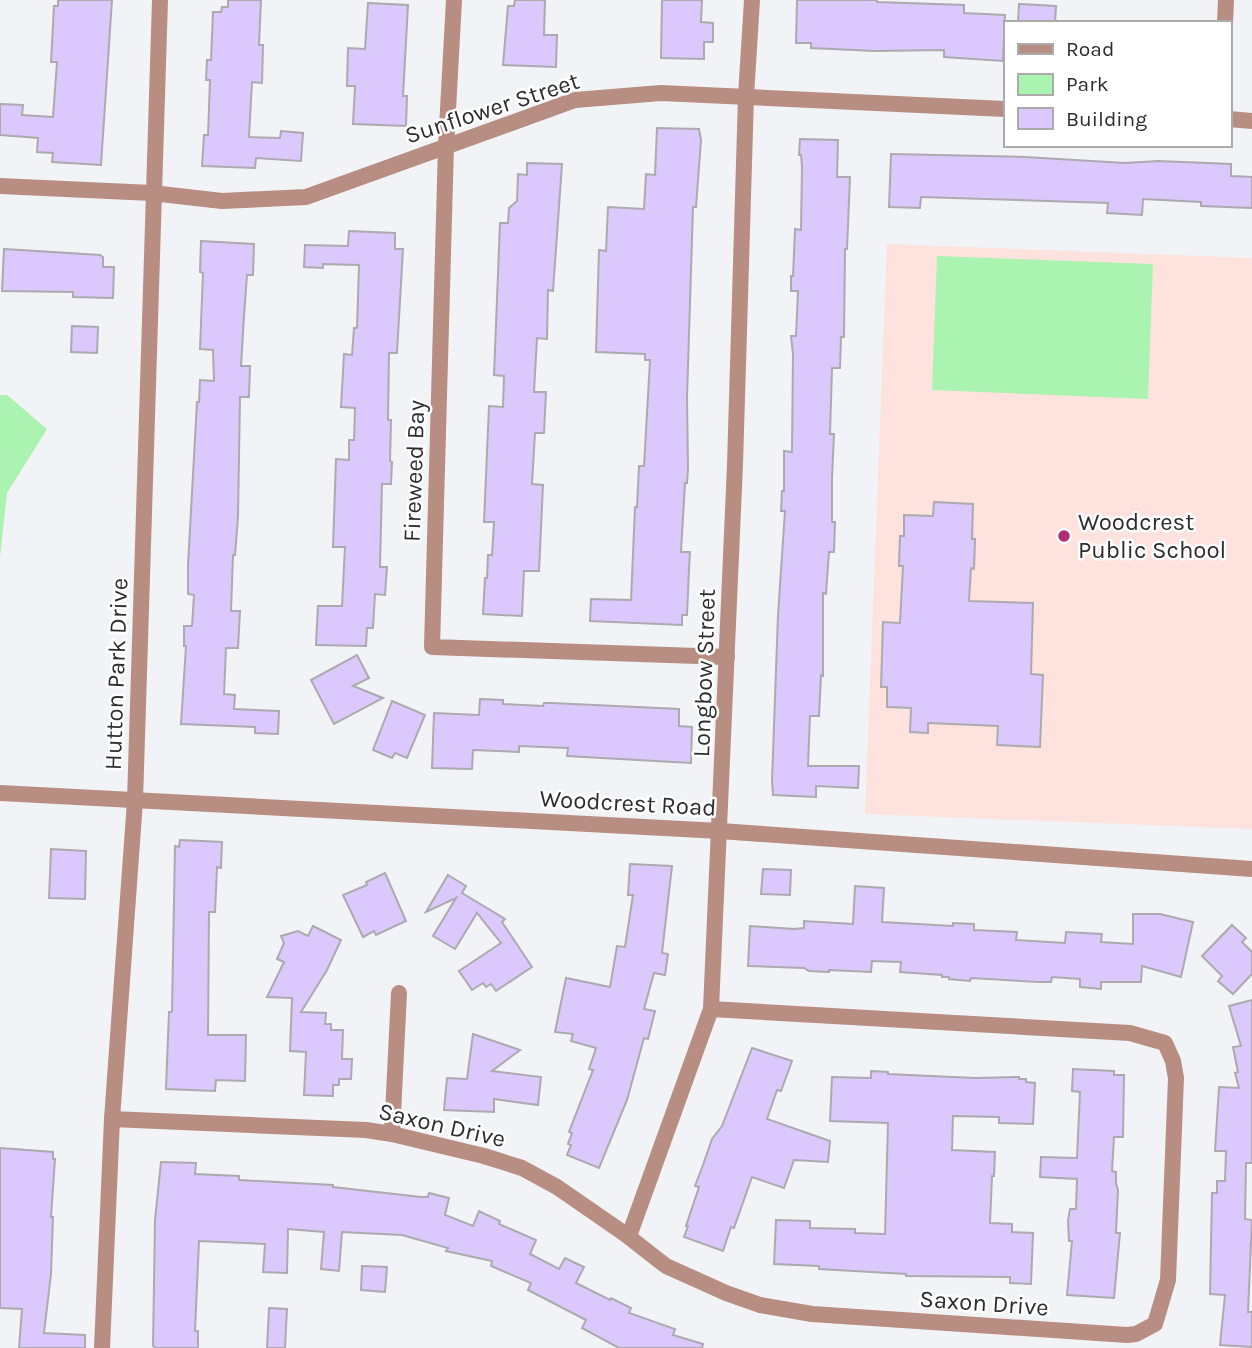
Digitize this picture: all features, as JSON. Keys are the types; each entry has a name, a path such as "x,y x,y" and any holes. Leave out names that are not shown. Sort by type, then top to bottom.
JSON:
{"street":[{"name":"Hutton Park Drive","path":"102,1348 112,1119 135,801 160,0"},
{"name":"Fireweed Bay","path":"454,0 446,146 432,647 727,657"},
{"name":"Longbow Street","path":"629,1236 711,1009 752,0"},
{"path":"1225,21 1226,0"},
{"name":"Sunflower Street","path":"0,186 152,193 222,201 306,197 575,100 661,93 1004,109"},
{"path":"1231,120 1252,121"},
{"name":"Woodcrest Road","path":"0,793 720,831 1252,869"},
{"path":"392,1134 399,993"},
{"name":"Saxon Drive","path":"112,1119 366,1130 484,1156 522,1168 557,1187 629,1236 666,1266 760,1305 812,1314 1127,1335 1136,1334 1155,1324 1168,1280 1176,1078 1173,1061 1164,1043 1130,1033 711,1009"}],"shaded area":[{"name":"Woodcrest Public School","path":"887,244 1252,258 1252,829 865,814"}],"green space":[{"path":"937,256 1153,264 1148,399 932,390"},
{"path":"0,395 7,395 47,429 7,493 0,557"}],"building":[{"path":"58,0 112,0 101,165 52,162 53,153 37,152 38,138 0,135 0,104 23,105 22,115 53,117 57,62 51,62 54,6 58,6"},
{"path":"228,0 261,0 259,45 263,45 262,83 252,82 249,137 280,138 281,131 303,133 301,161 256,158 255,168 202,166 204,135 208,135 210,80 206,80 207,60 211,60 213,12 221,12 222,7 228,7"},
{"path":"515,0 545,0 544,35 557,35 556,67 503,65 508,6 514,6"},
{"path":"662,0 702,0 701,22 713,23 713,42 704,42 704,59 661,58"},
{"path":"797,0 877,0 964,5 964,13 1005,15 1003,61 944,57 944,50 811,48 811,43 796,43"},
{"path":"368,3 408,5 403,96 407,96 406,126 353,124 355,86 347,86 348,48 365,49"},
{"path":"1019,4 1056,6 1055,21 1018,21"},
{"path":"657,128 699,129 701,140 696,207 693,207 687,398 688,468 681,552 690,552 687,615 682,615 682,625 590,621 591,599 631,600 635,507 639,466 644,466 650,360 645,360 645,354 596,352 599,250 606,251 608,207 644,209 646,174 655,175"},
{"path":"800,139 838,140 837,177 850,177 845,249 844,337 841,337 840,368 832,368 830,434 834,434 834,552 829,552 826,594 823,593 823,676 821,675 819,716 810,716 808,766 859,766 858,788 816,786 816,797 773,795 772,781 785,511 781,511 784,451 792,452 791,336 796,336 798,291 791,291 791,276 795,229 801,230"},
{"path":"891,154 1025,157 1125,163 1158,161 1231,164 1231,176 1252,177 1252,208 1201,206 1201,202 1143,199 1142,215 1107,213 1108,203 921,197 920,208 889,207"},
{"path":"527,163 562,164 553,291 548,290 547,339 537,338 534,392 546,392 544,433 535,433 532,484 543,485 539,571 524,571 522,616 483,614 485,578 488,555 492,555 494,522 484,522 489,406 503,407 504,376 494,375 500,223 508,223 509,208 517,201 518,174 527,175"},
{"path":"349,231 395,233 395,249 403,249 397,353 389,353 391,484 382,484 380,567 387,567 385,595 375,594 373,628 367,628 366,646 316,645 318,606 342,606 345,547 333,547 336,459 349,460 349,440 354,440 355,408 341,407 344,354 352,355 354,328 357,328 359,265 323,264 323,268 304,267 305,245 348,246"},
{"path":"201,241 254,244 253,275 247,275 241,366 250,366 249,397 240,397 238,517 233,555 231,611 240,611 238,648 226,648 224,694 235,695 234,709 279,711 278,734 255,733 255,727 181,724 186,646 184,626 192,626 194,595 188,594 188,565 197,402 200,380 214,381 213,350 200,349 203,273 200,272"},
{"path":"4,249 100,255 103,257 103,267 114,267 113,298 73,297 73,292 2,291"},
{"path":"72,326 98,327 97,353 71,352"},
{"path":"934,502 973,504 974,569 971,568 969,601 1033,603 1031,674 1043,675 1040,747 997,745 998,726 928,723 928,733 910,732 911,708 887,707 887,687 881,687 883,622 900,623 903,566 899,566 900,536 904,536 904,515 933,516"},
{"path":"357,655 369,678 353,686 383,698 334,724 311,680"},
{"path":"480,699 503,700 503,704 543,706 544,703 552,703 679,709 679,726 692,727 691,763 567,756 568,748 519,746 519,752 473,750 472,769 432,768 434,713 479,715"},
{"path":"392,701 425,715 407,758 395,753 392,758 373,750"},
{"path":"180,840 222,842 221,868 217,867 215,912 209,912 208,1035 246,1035 245,1081 216,1080 215,1091 166,1089 169,1012 172,1012 175,846 179,847"},
{"path":"51,849 86,851 85,899 49,898"},
{"path":"630,864 672,866 662,953 668,954 665,975 654,973 644,1009 655,1011 648,1039 644,1038 627,1100 599,1168 567,1155 571,1145 568,1144 572,1133 569,1132 593,1070 589,1069 596,1048 571,1041 573,1034 555,1032 566,978 610,987 617,946 625,947 633,895 628,895"},
{"path":"763,869 791,870 790,895 761,894"},
{"path":"385,873 406,921 376,935 374,931 363,937 343,895 367,885 366,882"},
{"path":"448,875 466,886 462,893 505,919 502,922 532,967 496,991 491,984 486,987 483,983 472,990 459,971 501,943 477,913 455,949 433,936 456,898 426,912"},
{"path":"855,886 884,888 882,922 953,926 953,923 974,924 974,930 1017,932 1016,940 1065,943 1066,932 1102,934 1101,942 1133,944 1133,914 1160,914 1193,922 1181,977 1142,966 1141,982 1101,982 1101,989 1080,987 1080,979 1052,977 1051,982 949,979 942,975 900,972 901,962 872,961 871,972 748,966 750,926 794,929 804,928 804,921 853,924"},
{"path":"1232,925 1246,938 1242,942 1252,952 1252,974 1233,994 1218,981 1222,976 1202,956"},
{"path":"313,926 341,940 327,970 301,1012 326,1013 325,1024 331,1024 331,1030 343,1030 342,1059 352,1059 351,1079 339,1079 339,1085 333,1085 333,1096 304,1095 306,1052 290,1051 292,998 267,997 284,962 277,959 284,943 281,936 298,931 308,936"},
{"path":"1252,1000 1252,1163 1246,1163 1245,1219 1252,1220 1248,1312 1252,1312 1252,1347 1220,1345 1225,1295 1210,1294 1212,1193 1217,1193 1217,1181 1225,1181 1226,1151 1215,1151 1219,1087 1239,1088 1233,1047 1241,1046 1229,1006"},
{"path":"473,1034 520,1050 492,1071 541,1077 538,1105 494,1099 494,1112 444,1110 447,1078 467,1079"},
{"path":"752,1048 792,1061 781,1091 777,1090 767,1119 830,1141 828,1162 794,1160 784,1188 752,1177 723,1251 684,1237 699,1187 695,1186 712,1139 722,1126"},
{"path":"1073,1069 1114,1071 1114,1075 1124,1075 1123,1137 1114,1137 1112,1171 1116,1172 1118,1190 1116,1233 1120,1233 1114,1298 1067,1295 1072,1241 1069,1241 1068,1221 1070,1209 1076,1209 1077,1179 1040,1177 1041,1157 1077,1158 1080,1092 1072,1091"},
{"path":"871,1071 975,1078 1019,1077 1026,1079 1026,1082 1035,1083 1033,1124 999,1123 999,1117 953,1116 952,1150 995,1152 990,1223 1012,1224 1012,1232 1033,1233 1031,1284 1010,1283 1010,1277 906,1276 774,1264 776,1220 810,1221 810,1228 855,1229 855,1233 885,1234 888,1123 830,1121 832,1077 871,1078"},
{"path":"0,1148 53,1152 55,1159 51,1274 44,1333 85,1335 85,1348 19,1348 22,1309 0,1308"},
{"path":"161,1162 196,1163 195,1174 239,1176 239,1180 333,1185 421,1197 428,1197 429,1193 449,1198 445,1215 473,1226 479,1211 500,1221 499,1224 536,1240 530,1254 559,1269 565,1258 584,1267 576,1283 631,1308 629,1313 675,1329 673,1335 703,1344 702,1348 619,1348 582,1328 586,1320 528,1290 531,1283 491,1266 492,1261 446,1251 448,1248 402,1235 342,1232 339,1271 321,1269 324,1232 288,1229 287,1273 263,1272 265,1244 199,1241 195,1331 198,1331 198,1348 156,1348 153,1346 155,1220"},
{"path":"362,1266 387,1267 385,1292 361,1290"},
{"path":"269,1308 287,1309 285,1348 267,1348"}],"place":[{"name":"Woodcrest Public School","path":"1064,536"}]}
